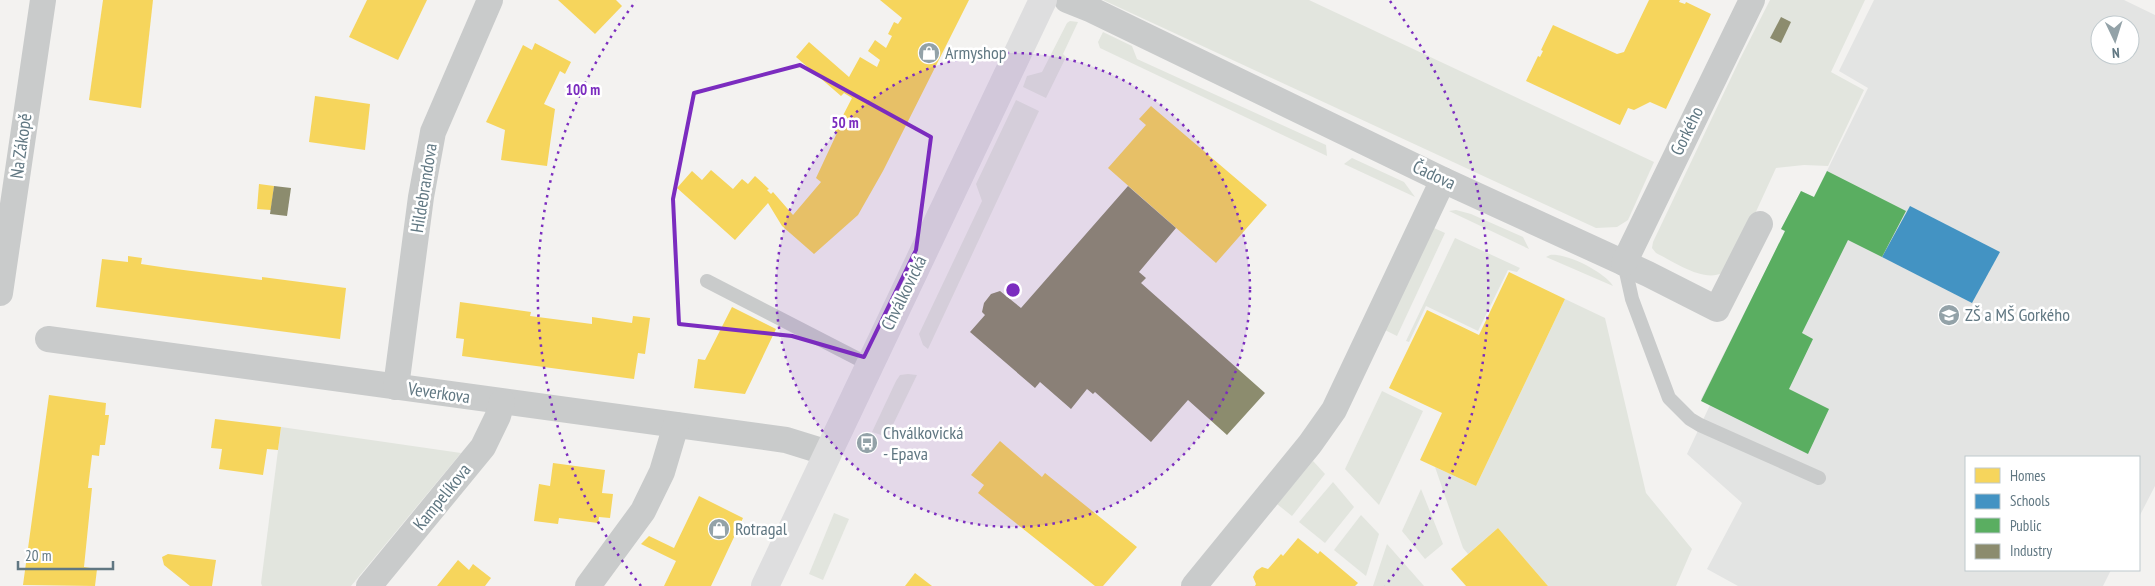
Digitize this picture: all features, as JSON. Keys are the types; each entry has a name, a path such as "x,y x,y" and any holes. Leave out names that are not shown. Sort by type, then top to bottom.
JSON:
{"main road":[{"name":"Chválkovická","path":"765,586 1043,0"}],"street":[{"name":"Na Zákopě","path":"0,293 43,0"},
{"name":"Hildebrandova","path":"396,387 421,197 433,132 490,0"},
{"name":"Čadova","path":"1067,0 1443,180 1624,263 1717,309 1760,224"},
{"name":"Gorkého","path":"1624,263 1752,0"},
{"path":"1194,586 1310,444 1334,410 1443,180"},
{"name":"Veverkova","path":"48,338 786,440 828,453"},
{"name":"Kampelíkova","path":"369,586 483,447 491,432 502,402"},
{"path":"588,586 643,511 662,472 676,425"}],"lane":[{"path":"1624,263 1632,299 1669,398 1700,425 1819,478"},
{"path":"707,281 870,365"}],"highlighted area":[{"path":"800,65 931,137 916,250 864,357 792,336 679,324 673,199 694,93"}],"shaded area":[{"path":"1103,0 1309,0 1654,162 1628,220 1617,227 1596,228"},
{"path":"1770,0 1865,0 1831,72 1864,90 1828,166 1804,165 1776,168 1732,264 1724,272 1706,275 1685,268 1656,253 1652,248 1653,242"},
{"name":"ZŠ a MŠ Gorkého","path":"1874,0 2124,0 2155,15 2155,486 2140,515 2140,456 1965,456 1965,571 2110,571 2103,586 1738,586 1707,569 1742,503 1687,454 1710,405 1701,399 1785,232 1781,229 1801,191 1814,197 1868,88 1839,71"},
{"path":"1070,21 1078,22 1063,54 1066,57 1046,98 1023,87 1027,76 1042,72 1067,23"},
{"path":"1103,32 1132,46 1137,59 1326,145 1327,156 1100,48 1098,42"},
{"path":"1016,100 1039,111 928,349 923,345 919,334 982,201 976,184"},
{"path":"1352,158 1404,182 1415,197 1344,164"},
{"path":"1456,210 1471,214 1523,237 1529,249 1449,211"},
{"path":"1434,228 1445,233 1397,336 1385,330"},
{"path":"1455,238 1520,268 1517,272 1508,270 1478,331 1426,306 1409,342 1406,341"},
{"path":"1550,255 1566,257 1584,264 1602,275 1613,286 1546,257"},
{"path":"1565,299 1605,318 1646,493 1692,549 1676,586 1548,586 1498,528 1468,554 1463,548 1435,467 1476,486"},
{"path":"900,375 917,375 887,437 872,432 896,381"},
{"path":"1382,391 1423,411 1379,505 1345,469"},
{"path":"281,427 461,453 351,586 262,586"},
{"path":"1313,461 1325,474 1292,516 1277,504"},
{"path":"1333,482 1354,507 1325,543 1299,522"},
{"path":"1421,489 1443,544 1425,559 1402,531"},
{"path":"834,513 849,519 823,580 809,574"},
{"path":"1361,515 1379,534 1366,576 1334,550"},
{"path":"1387,544 1424,586 1373,586"}],"building: Homes":[{"path":"103,0 153,0 141,108 89,100"},
{"path":"367,0 427,0 398,60 349,37"},
{"path":"558,0 616,0 622,6 595,34"},
{"path":"880,0 969,0 883,171 858,215 814,254 782,226 768,203 735,240 677,188 692,171 702,180 711,170 733,189 742,179 748,184 755,176 769,189 767,190 771,194 773,192 793,215 821,182 816,178 837,133 835,131 852,98 844,93 841,96 796,57 809,42 849,77 860,57 877,67 880,60 868,51 875,40 886,48 892,36 888,34 894,22 898,24 902,18"},
{"path":"1649,0 1680,0 1679,2 1685,4 1686,2 1711,14 1666,109 1650,102 1634,110 1628,108 1620,125 1526,81 1538,56 1540,57 1543,51 1541,50 1553,25 1617,54 1624,52"},
{"path":"535,43 571,62 565,74 560,71 544,104 555,109 547,166 501,160 505,130 486,122 523,45 532,50"},
{"path":"315,96 370,104 365,150 309,142"},
{"path":"1151,106 1267,205 1216,263 1108,168 1146,125 1139,119"},
{"path":"259,184 274,186 271,210 257,209"},
{"path":"128,256 142,258 141,264 168,268 262,280 262,277 346,288 340,339 96,307 102,259 128,262"},
{"path":"1509,272 1565,299 1476,486 1420,460 1442,413 1389,388 1427,310 1479,335"},
{"path":"460,302 531,312 530,316 592,324 592,317 632,323 633,316 650,318 645,354 638,353 634,379 462,356 464,339 456,338"},
{"path":"732,307 776,329 745,394 694,388 698,359 705,360"},
{"path":"49,395 106,403 105,415 109,415 105,445 100,445 99,456 92,455 88,488 92,488 84,567 97,569 95,586 23,585"},
{"path":"215,419 281,427 278,450 267,449 263,475 219,469 222,449 211,448"},
{"path":"1000,441 1042,477 1045,473 1137,547 1103,586 1095,586 978,493 984,485 971,475"},
{"path":"553,463 605,470 602,493 613,494 610,518 599,517 598,523 559,518 558,524 534,521 539,484 550,486"},
{"path":"699,496 743,518 711,586 664,586 676,561 641,544 649,536 674,548"},
{"path":"1498,528 1548,586 1466,586 1451,569"},
{"path":"1298,538 1318,554 1320,551 1358,583 1355,586 1255,586 1253,577 1256,571 1262,567 1268,569 1281,554 1283,556"},
{"path":"168,554 216,560 212,586 190,586 164,565 162,557"},
{"path":"458,560 469,570 473,564 491,578 485,586 437,586"},
{"path":"915,573 932,586 905,586"}],"building: Schools":[{"path":"1910,206 2000,252 1972,303 1882,257"}],"building: Public":[{"path":"1827,171 1906,211 1882,257 1848,240 1802,333 1813,339 1789,389 1829,409 1808,454 1701,401 1785,231 1781,229 1801,191 1814,197"}],"building: Industry":[{"path":"1781,17 1791,22 1781,43 1770,38"},
{"path":"274,186 291,188 287,216 270,214"},
{"path":"1128,186 1176,228 1139,272 1146,278 1141,283 1265,393 1227,435 1188,400 1151,442 1095,392 1093,394 1087,389 1071,409 1040,382 1035,388 970,332 985,315 982,312 984,303 991,294 1000,291 1021,308"}],"place":[{"name":"Armyshop","path":"929,53"},
{"name":"ZŠ a MŠ Gorkého","path":"1949,315"},
{"name":"Chválkovická - Epava","path":"867,443"},
{"name":"Rotragal","path":"719,529"}]}
